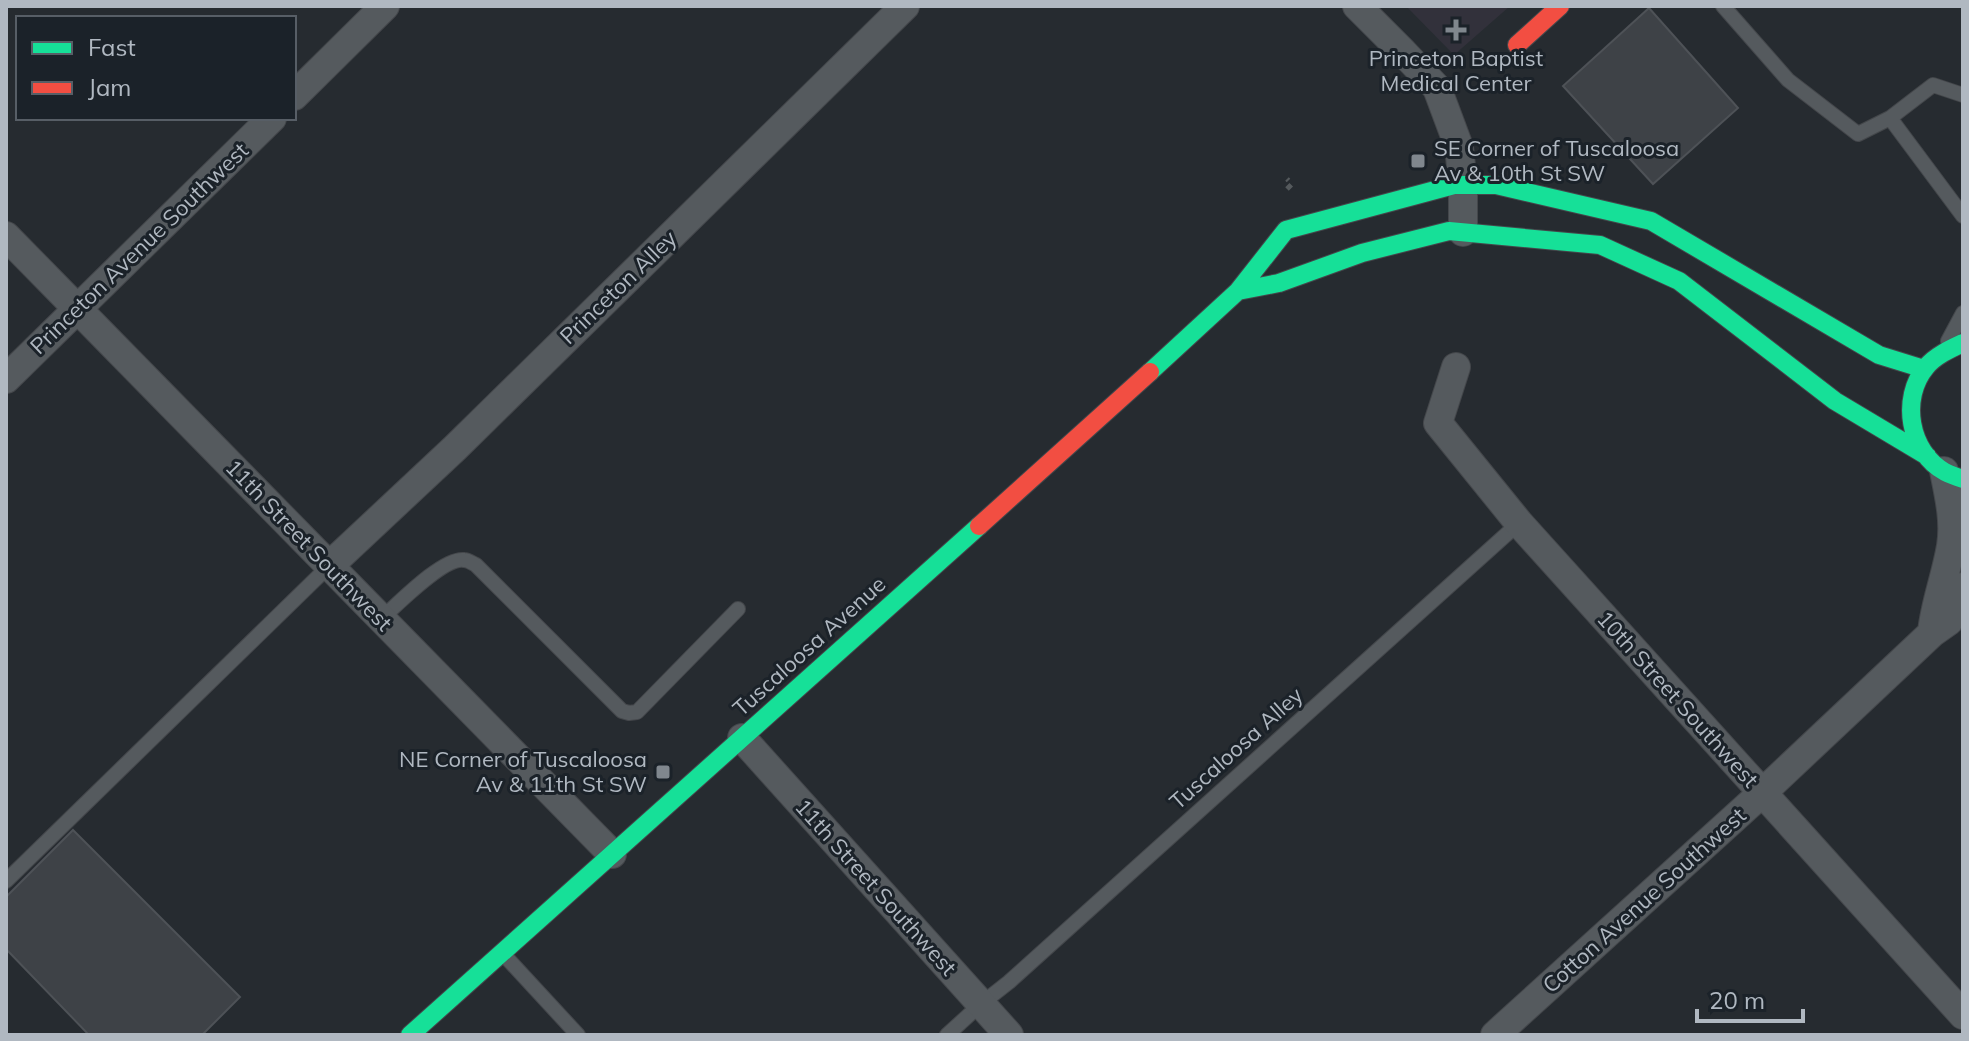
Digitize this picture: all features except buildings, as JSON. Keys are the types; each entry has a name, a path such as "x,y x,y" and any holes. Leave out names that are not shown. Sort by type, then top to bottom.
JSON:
{"street":[{"path":"296,94 385,6"},
{"name":"Princeton Alley","path":"329,566 455,448 905,6"},
{"path":"1357,6 1437,88 1459,147 1463,232"},
{"path":"1517,45 1560,6"},
{"name":"Princeton Avenue Southwest","path":"6,379 270,120"},
{"name":"Tuscaloosa Avenue","path":"410,1035 1238,291 1286,230 1454,185 1496,185 1651,221 1879,355 1924,369"},
{"path":"1238,291 1279,283 1362,253 1449,231 1600,245 1679,281 1835,401 1945,469"},
{"name":"11th Street Southwest","path":"6,236 612,854"},
{"path":"1932,633 1951,546 1950,499 1945,469 1915,436 1910,413 1913,392 1924,369 1941,353 1963,343"},
{"name":"10th Street Southwest","path":"1456,367 1438,423 1519,523 1963,1015"},
{"name":"Cotton Avenue Southwest","path":"1495,1035 1762,793 1932,633 1949,621 1963,587"},
{"name":"11th Street Southwest","path":"742,738 1009,1035"}],"lane":[{"path":"1723,6 1788,80 1858,134 1890,118 1933,85 1963,95"},
{"path":"1890,118 1963,216"},
{"path":"1941,353 1963,313"},
{"name":"Tuscaloosa Alley","path":"947,1035 1519,523"},
{"path":"381,619 433,574 450,562 464,560 476,565 622,711 629,713 637,712 738,609"},
{"path":"6,881 329,566"},
{"path":"502,953 578,1035"}],"shaded area":[{"name":"Princeton Baptist Medical Center","path":"1406,6 1510,6 1454,55"}],"traffic: fast":[{"path":"1150,372 1238,291 1286,230 1454,185 1496,185 1651,221 1879,355 1924,369"},
{"path":"1238,291 1279,283 1362,253 1449,231 1600,245 1679,281 1835,401 1927,456"},
{"path":"1963,343 1938,356 1926,367 1918,380 1911,409 1912,424 1923,452 1945,472 1963,479"},
{"path":"410,1035 979,526"}],"traffic: jam":[{"path":"1517,45 1560,6"},
{"path":"979,526 1150,372"}],"place":[{"name":"Princeton Baptist Medical Center","path":"1456,30"},
{"name":"SE Corner of Tuscaloosa Av & 10th St SW","path":"1418,161"},
{"name":"NE Corner of Tuscaloosa Av & 11th St SW","path":"663,772"}]}
